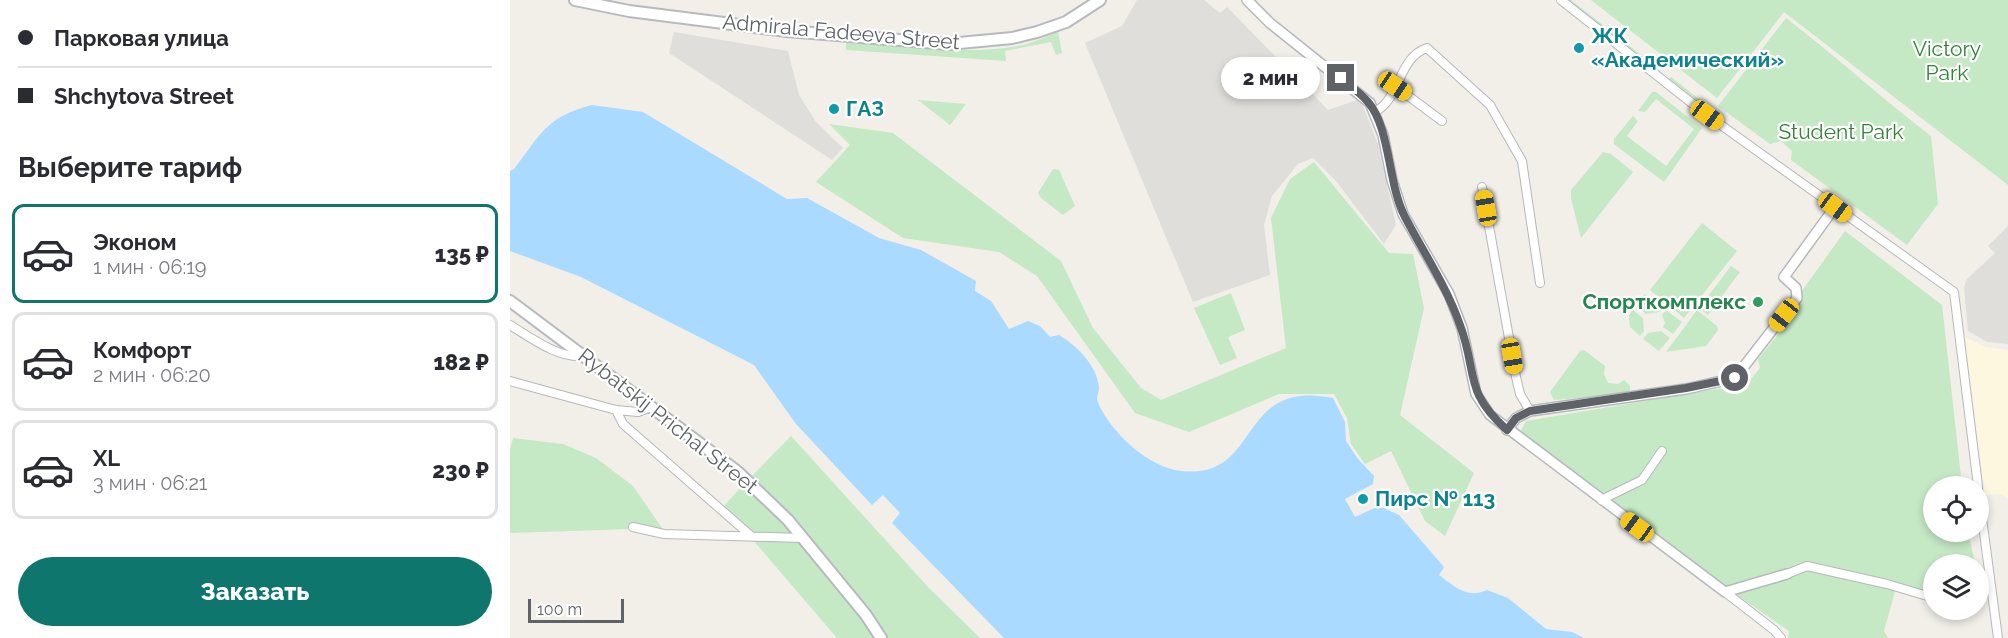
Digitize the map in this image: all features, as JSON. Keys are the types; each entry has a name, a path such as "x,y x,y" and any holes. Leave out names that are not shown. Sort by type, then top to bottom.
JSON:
{"main road":[{"name":"Admirala Fadeeva Street","path":"574,0 628,11 787,31 949,44 1012,38 1037,32 1066,22 1100,0"},
{"name":"Rybatskij Prichal Street","path":"510,301 738,472 803,538 866,615 881,638"}],"street":[{"path":"1247,0 1270,23 1370,103 1383,135 1392,180 1403,214 1449,294 1462,328 1476,394 1490,415 1725,592 1781,638"},
{"path":"1561,0 1707,115 1954,292 1977,476"},
{"path":"1374,112 1384,108 1409,65 1420,51 1427,48 1490,105 1522,161 1540,283"},
{"path":"1395,86 1442,121"},
{"path":"1482,186 1516,377 1520,394 1530,411"},
{"path":"1507,430 1516,418 1530,411 1686,388 1735,378 1797,298 1796,288 1784,277 1835,207"},
{"path":"510,325 561,353 573,357 584,356"},
{"path":"510,381 616,410 638,411 651,407"},
{"path":"616,410 623,424 750,535"},
{"path":"1601,500 1642,480 1662,451"},
{"path":"633,527 664,534 803,538"},
{"path":"1985,542 1998,638"},
{"path":"1725,592 1807,566 1923,595"}],"shaded area":[{"path":"1137,0 1204,0 1220,13 1227,7 1328,110 1360,99 1378,144 1396,225 1384,244 1336,181 1313,158 1298,164 1272,196 1264,225 1270,275 1193,302 1085,43 1122,26"},
{"path":"674,32 788,51 799,95 816,122 843,148 832,160 669,53"},
{"path":"2008,226 2008,344 1987,342 1968,331 1964,287 1967,279 1995,253 1988,246"},
{"path":"1965,337 1985,347 2008,350 2008,499 2000,494 1989,495 1989,476 1983,476"}],"green space":[{"path":"1566,0 1571,0 1650,62 1648,64"},
{"name":"Victory Park","path":"1591,0 2008,0 2008,185 1784,12 1717,98"},
{"name":"Student Park","path":"1786,18 1931,136 1938,204 1907,245 1791,160 1792,151 1781,141 1770,144 1718,106"},
{"path":"1058,32 1062,53 1056,55 1051,42 1005,51 1006,61 846,50 846,42 979,50 1023,45"},
{"path":"1671,77 1726,120 1714,115 1668,80"},
{"path":"1652,92 1656,92 1702,128 1664,182 1614,144 1614,139 1633,116 1638,121 1627,136 1666,166 1694,129 1656,99 1645,112 1638,111"},
{"path":"918,100 966,104 950,125"},
{"path":"829,124 893,133 1061,261 1093,328 1141,388 1161,400 1286,348 1271,218 1290,179 1314,162 1389,253 1413,254 1424,308 1400,415 1474,473 1445,536 1425,521 1391,451 1365,464 1351,444 1347,418 1334,394 1279,394 1189,432 1135,413 1037,276 999,252 903,238 816,182 850,145"},
{"path":"1603,152 1611,154 1633,172 1581,238 1571,190"},
{"path":"1053,169 1059,170 1075,206 1063,215 1038,193"},
{"path":"1702,223 1737,251 1684,318 1650,290"},
{"path":"1845,231 1942,305 1961,476 1923,476 1923,542 1970,542 1973,554 1923,554 1923,591 1897,584 1884,631 1888,638 1788,638 1789,631 1711,577 1519,434 1526,421 1747,384 1760,368 1758,359 1776,337 1804,288"},
{"path":"1731,266 1740,272 1708,315 1699,308"},
{"path":"1231,293 1245,330 1228,337 1237,358 1220,365 1194,308"},
{"path":"1644,294 1662,307 1659,312 1646,314 1636,305"},
{"path":"1633,310 1643,318 1644,331 1640,336 1630,327 1629,315"},
{"path":"1666,310 1682,322 1673,334 1663,327 1665,323 1662,315"},
{"path":"1697,310 1717,326 1718,330 1706,346 1666,352"},
{"path":"1661,331 1670,338 1659,351 1643,339 1648,333"},
{"path":"1584,350 1605,366 1604,374 1608,383 1618,384 1624,380 1630,386 1630,391 1626,394 1554,400 1550,392 1580,351"},
{"path":"791,436 929,588 980,638 887,638 879,624 794,519 751,477"},
{"path":"513,438 563,444 596,458 633,486 662,528 510,533 510,450"},
{"path":"744,484 802,543 871,624 877,638 837,638 724,506"}],"water":[{"path":"592,105 643,112 787,199 807,198 879,238 921,250 976,281 975,291 991,301 1009,329 1028,321 1040,326 1050,337 1059,335 1085,357 1097,380 1099,388 1097,398 1105,416 1122,438 1156,463 1181,471 1207,470 1226,461 1263,415 1279,402 1302,396 1333,398 1345,422 1346,441 1358,459 1374,476 1373,484 1345,499 1355,517 1379,506 1399,515 1444,567 1439,575 1456,587 1473,593 1487,590 1508,598 1546,629 1572,632 1584,638 1004,638 892,523 900,513 883,495 872,505 796,424 754,365 581,277 510,251 510,171 554,121"}],"place":[{"name":"ЖК «Академический»","path":"1579,48"},
{"name":"ГАЗ","path":"834,109"},
{"name":"Спорткомплекс","path":"1758,302"},
{"name":"Пирс № 113","path":"1363,499"}],"route":[{"path":"1341,78 1370,103 1383,135 1392,180 1403,214 1449,294 1462,328 1476,394 1482,406 1507,430 1516,418 1530,411 1686,388 1735,378"}]}
